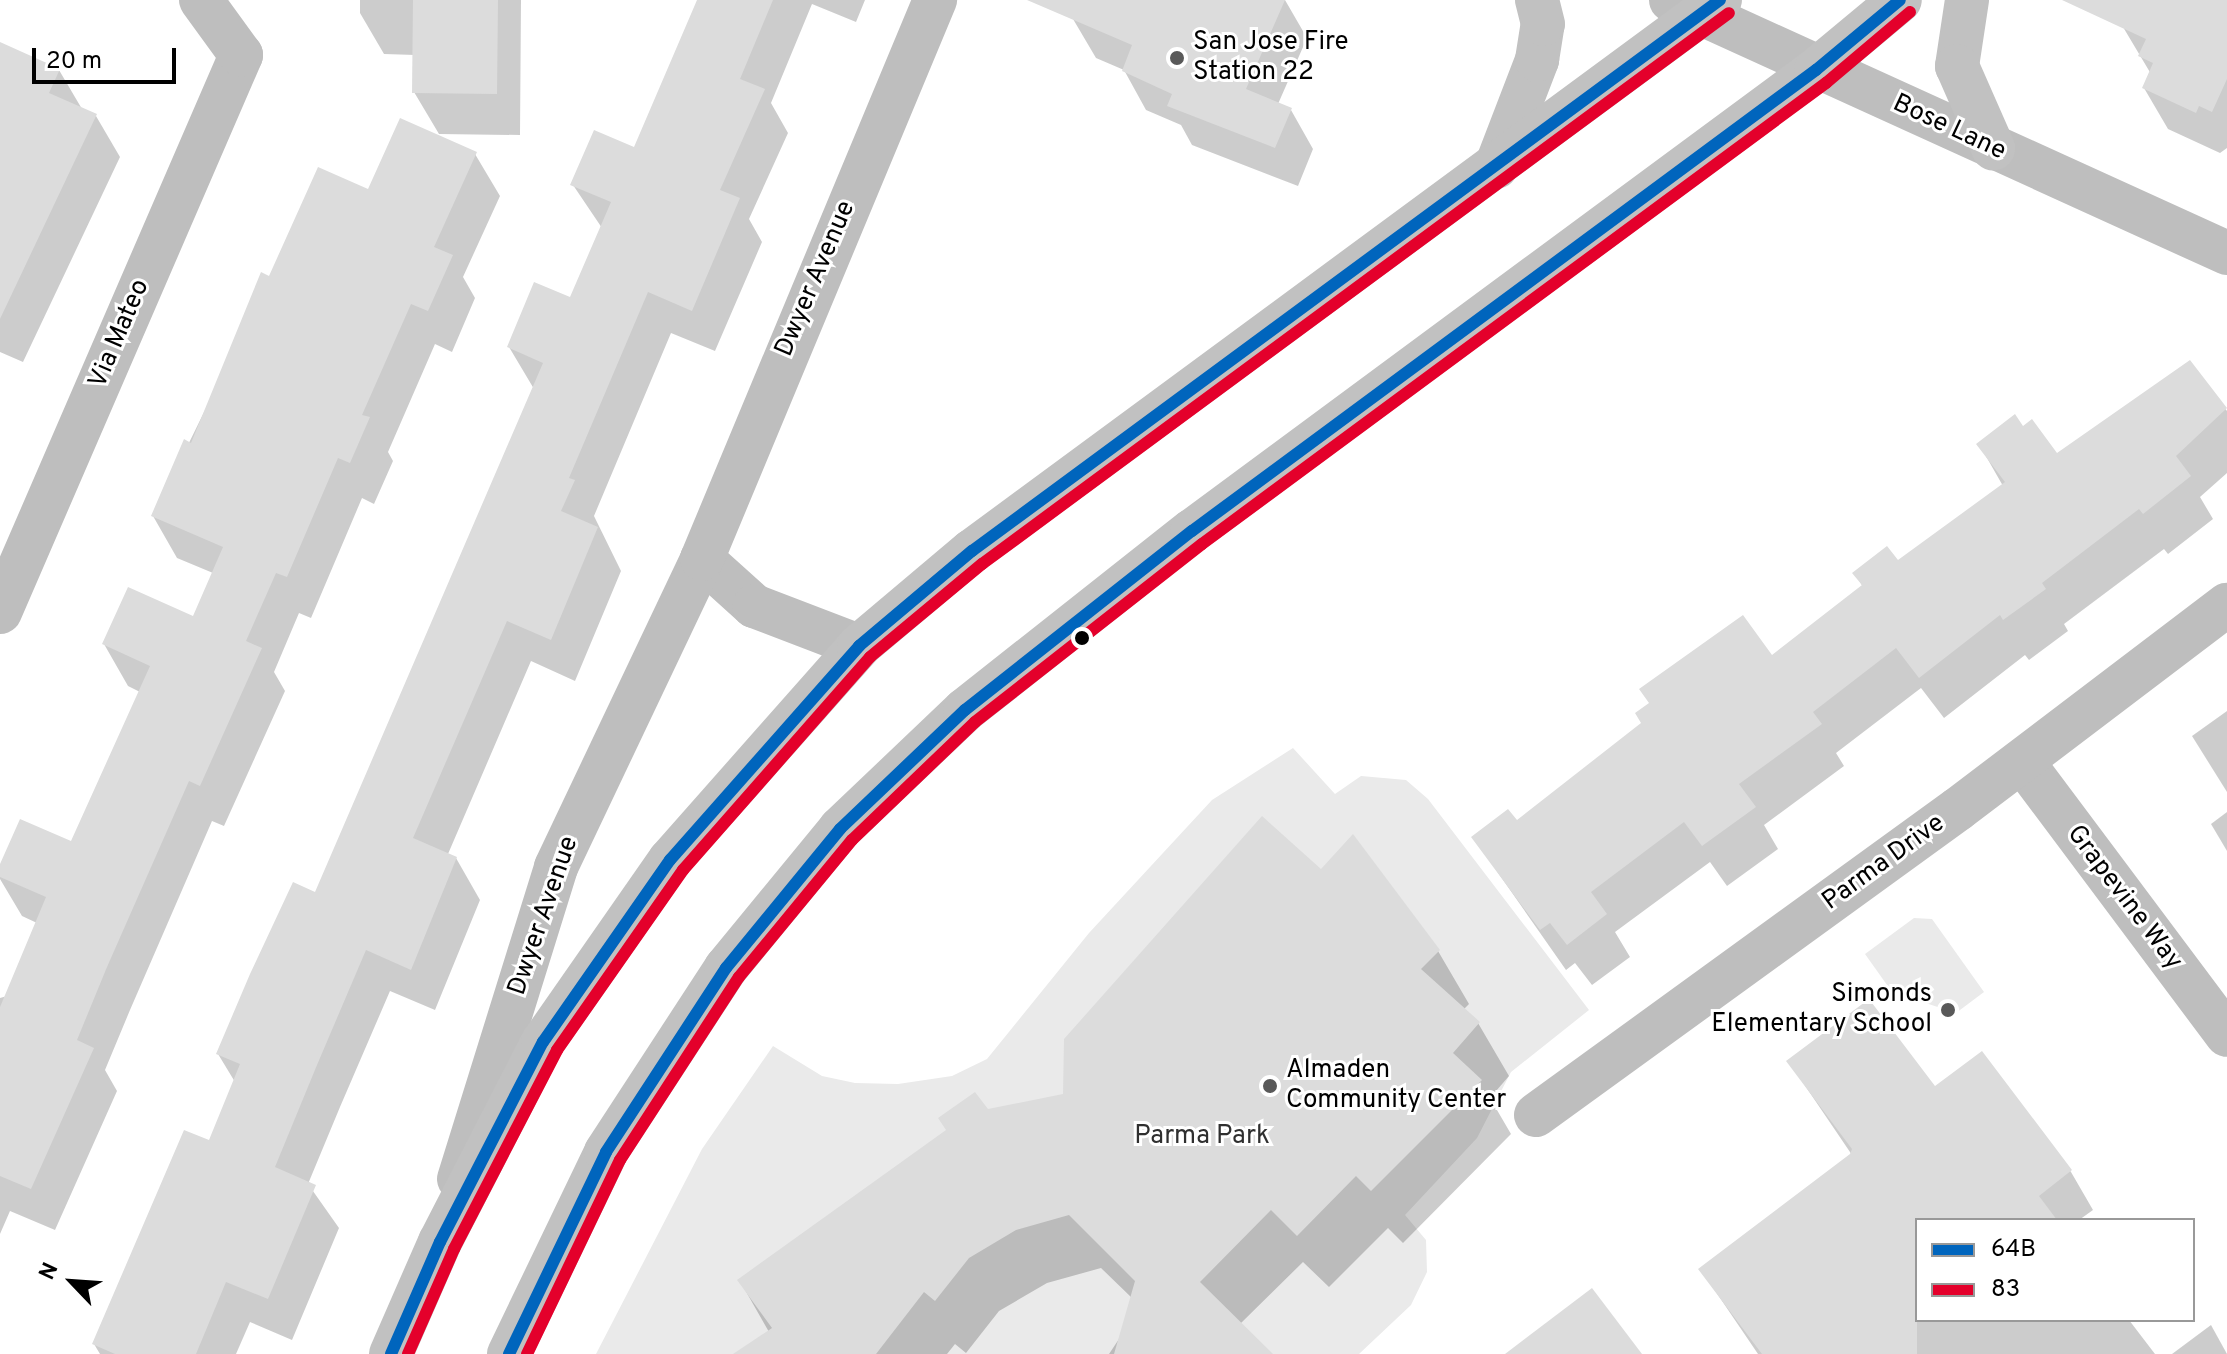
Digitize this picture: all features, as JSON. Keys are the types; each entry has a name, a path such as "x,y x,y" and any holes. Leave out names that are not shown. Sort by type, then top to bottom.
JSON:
{"main road":[{"path":"1496,167 1537,60 1543,24 1537,0"},
{"path":"509,1354 606,1152 726,968 840,829 965,710 1192,531 1816,70 1900,0"},
{"path":"1967,0 1957,66 1993,148"},
{"path":"391,1354 440,1242 543,1042 670,860 859,646 972,551 1496,167 1698,5"}],"street":[{"name":"Via Mateo","path":"0,612 241,55 201,0"},
{"name":"Dwyer Avenue","path":"440,1242 556,867 702,559 713,523 935,0"},
{"name":"Bose Lane","path":"1698,5 1816,70 2227,253"},
{"path":"702,559 754,606 859,646"},
{"name":"Parma Drive","path":"1536,1115 2022,761 2227,605"},
{"name":"Grapevine Way","path":"2022,761 2227,1035"}],"green space":[{"name":"Parma Park","path":"1293,748 1335,794 1361,776 1406,780 1428,799 1589,1010 1511,1072 1477,1138 1405,1215 1426,1240 1427,1272 1411,1305 1359,1354 596,1354 702,1149 773,1046 822,1076 855,1083 898,1084 952,1076 987,1059 1089,933 1212,800"},
{"path":"1914,918 1932,919 1984,992 1956,1013 1892,992 1865,954"}],"building":[{"path":"413,0 498,0 497,94 412,93"},
{"path":"697,0 773,0 740,79 765,89 720,190 740,198 692,311 648,292 569,478 575,480 561,511 598,527 551,640 507,621 413,838 457,857 411,970 366,950 275,1167 316,1185 268,1299 226,1282 196,1354 115,1354 92,1344 184,1130 209,1140 240,1064 216,1054 250,974 293,882 315,892 543,363 507,347 534,282 570,297 611,202 570,185 594,130 634,147"},
{"name":"San Jose Fire Station 22","path":"1027,0 1285,0 1246,89 1292,108 1275,148 1167,106 1172,94 1122,71 1132,45"},
{"path":"2062,0 2227,0 2227,79 2212,112 2199,106 2196,113 2142,88 2153,63 2138,56 2146,39"},
{"path":"0,42 60,69 49,93 97,114 0,319"},
{"path":"400,118 477,152 434,247 453,255 428,311 411,304 362,415 370,417 350,463 338,458 287,577 276,573 246,641 262,648 200,786 189,781 107,967 77,1040 94,1048 31,1189 0,1176 0,1007 46,897 0,877 0,864 20,819 71,841 150,666 102,644 128,587 193,616 223,547 151,516 184,439 191,443 261,272 269,276 318,167 368,189"},
{"path":"2190,360 2227,408 2176,456 2191,476 2143,514 2139,509 2042,583 2046,589 2003,620 2000,615 1919,678 1896,648 1813,712 1822,724 1739,784 1756,807 1702,846 1684,822 1591,892 1607,914 1567,945 1550,923 1540,930 1471,837 1508,809 1517,820 1641,723 1635,713 1649,703 1639,689 1743,615 1772,655 1862,585 1852,573 1887,546 1898,560 2005,482 1976,444 2015,414 2023,426 2032,419 2057,453"},
{"name":"Almaden Community Center","path":"1262,816 1321,869 1353,834 1440,950 1421,969 1480,1022 1453,1053 1482,1080 1371,1191 1356,1176 1297,1236 1271,1210 1200,1282 1273,1354 1114,1354 1135,1281 1069,1215 1016,1230 969,1258 935,1301 924,1292 876,1354 733,1354 772,1328 737,1280 946,1130 938,1118 975,1092 988,1109 1063,1094 1064,1039"},
{"path":"1869,999 1935,1086 1982,1051 2072,1170 2039,1196 2056,1218 1915,1218 1917,1354 1762,1354 1698,1269 1850,1154 1852,1149 1786,1061"},
{"path":"1592,1288 1642,1354 1505,1354"}],"transit line":[{"name":"64B","path":"391,1354 440,1242 543,1042 670,860 859,646 972,551 1720,0"},
{"name":"64B","path":"509,1354 606,1152 726,968 840,829 965,710 1192,531 1816,70 1900,0"},
{"name":"83","path":"527,1354 620,1160 739,977 852,840 975,722 1202,544 1826,83 1910,12"},
{"name":"83","path":"408,1354 454,1249 557,1050 683,870 870,657 982,564 1729,13"}],"place":[{"name":"San Jose Fire Station 22","path":"1177,58"},
{"name":"Simonds Elementary School","path":"1948,1010"},
{"name":"Almaden Community Center","path":"1270,1086"}]}
